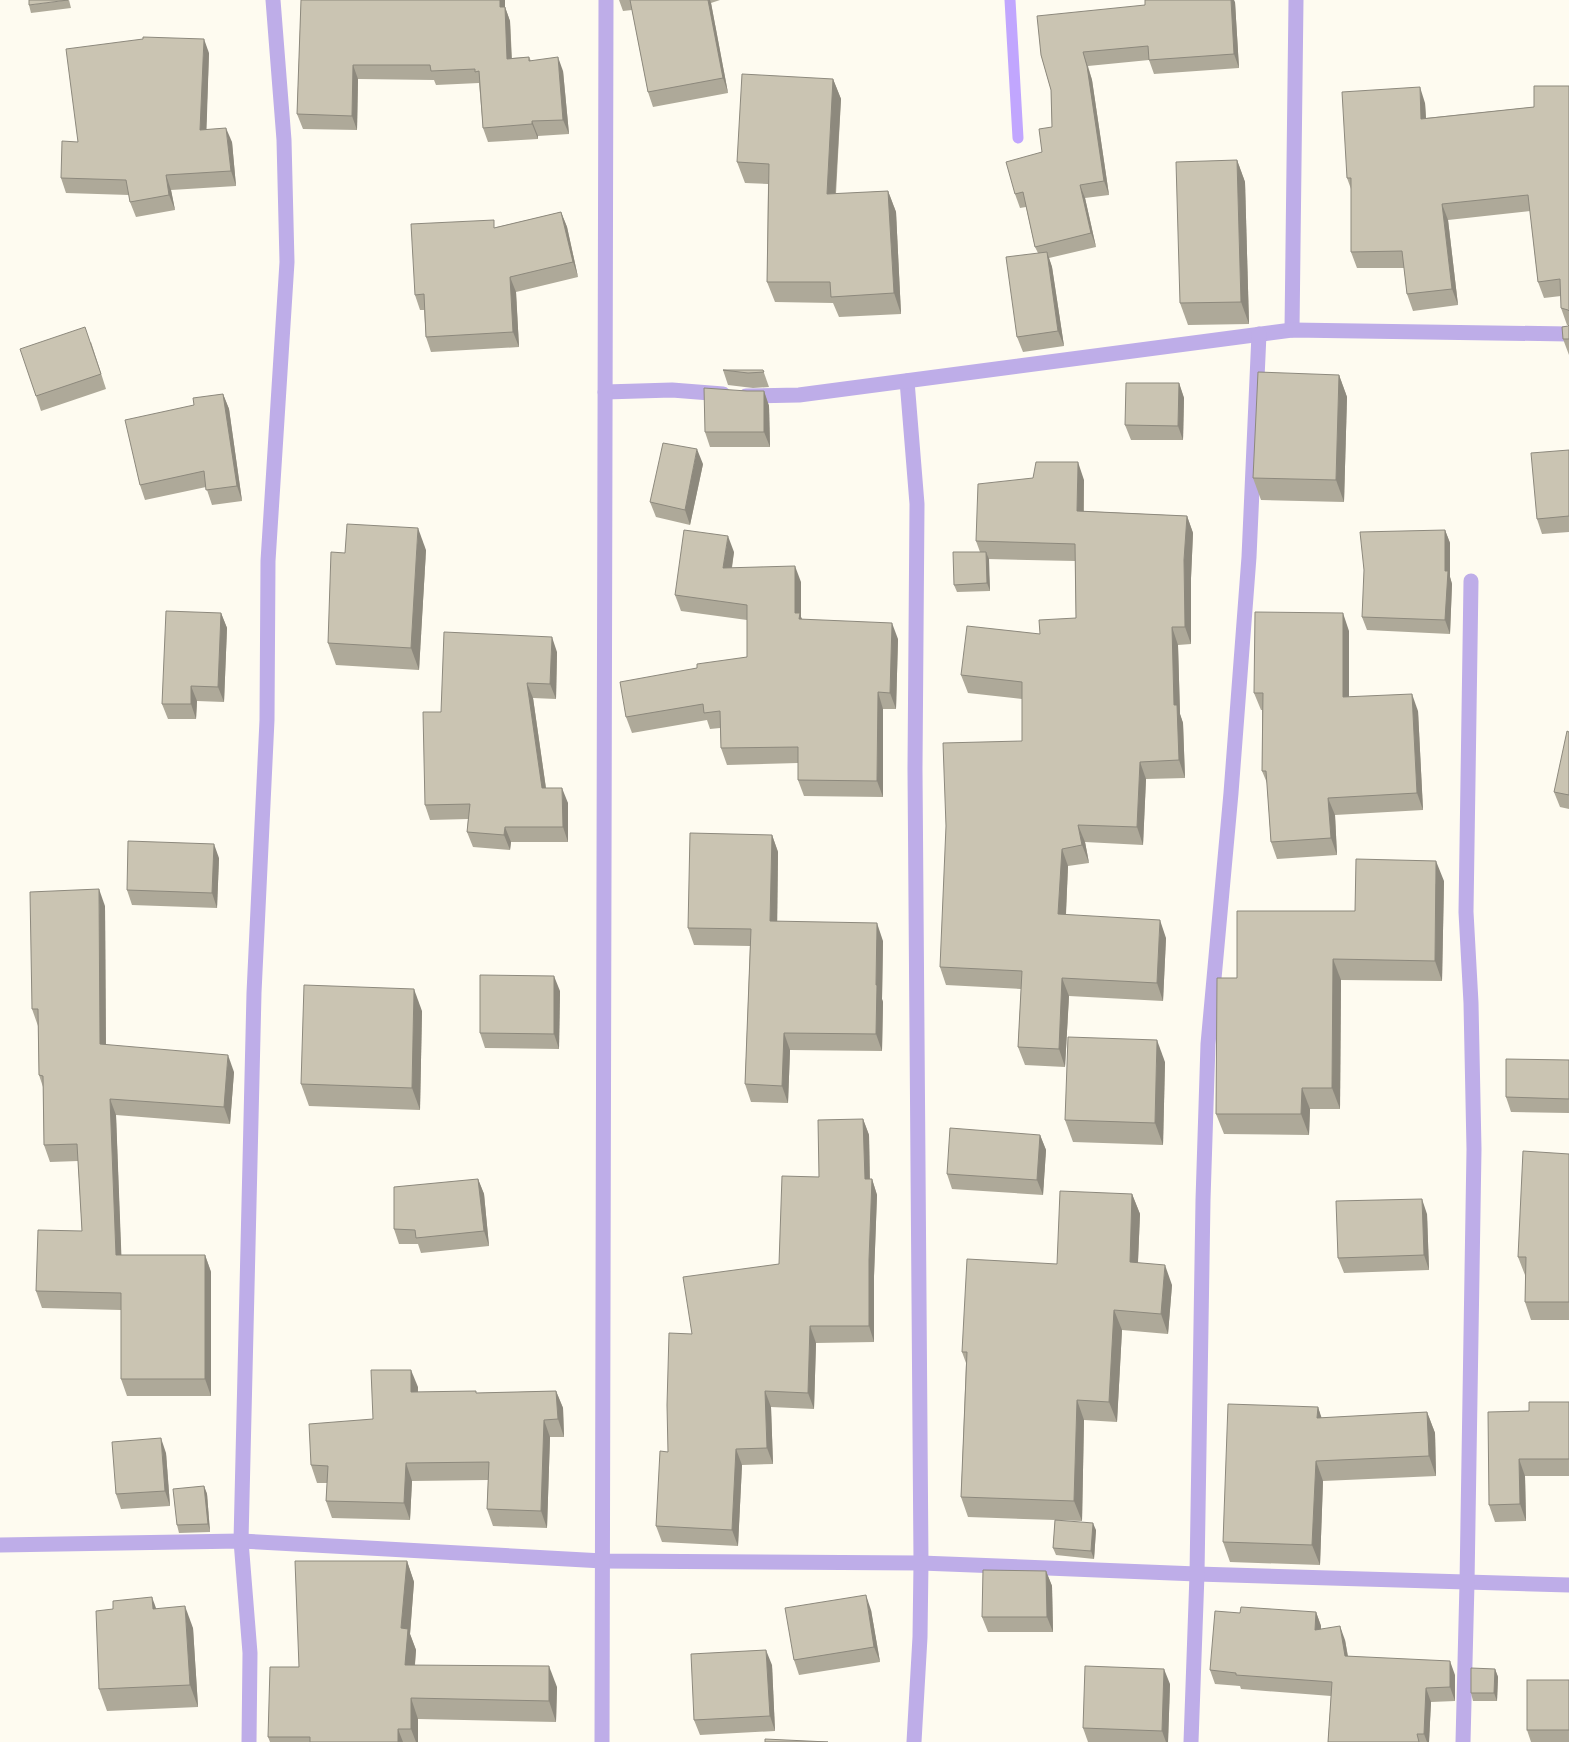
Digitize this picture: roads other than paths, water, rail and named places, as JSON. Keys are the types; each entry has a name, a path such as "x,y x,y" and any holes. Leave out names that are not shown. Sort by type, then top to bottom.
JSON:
{"street":[{"path":"249,1742 250,1653 241,1541 254,993 267,720 268,561 287,262 284,140 273,0"},
{"path":"602,1742 606,0"},
{"path":"1292,330 1296,0"},
{"path":"605,392 672,390 753,397 799,395 1292,330 1569,334"},
{"path":"1191,1742 1197,1574 1202,1209 1208,1044 1231,794 1249,557 1259,334"},
{"path":"907,381 917,504 915,778 921,1562 920,1637 914,1742"},
{"path":"1463,1742 1468,1583 1474,1149 1471,1003 1466,912 1472,581"},
{"path":"0,1545 241,1541 603,1562 921,1562 1197,1574 1569,1585"}],"waterway":[{"path":"1010,0 1018,138"}]}
